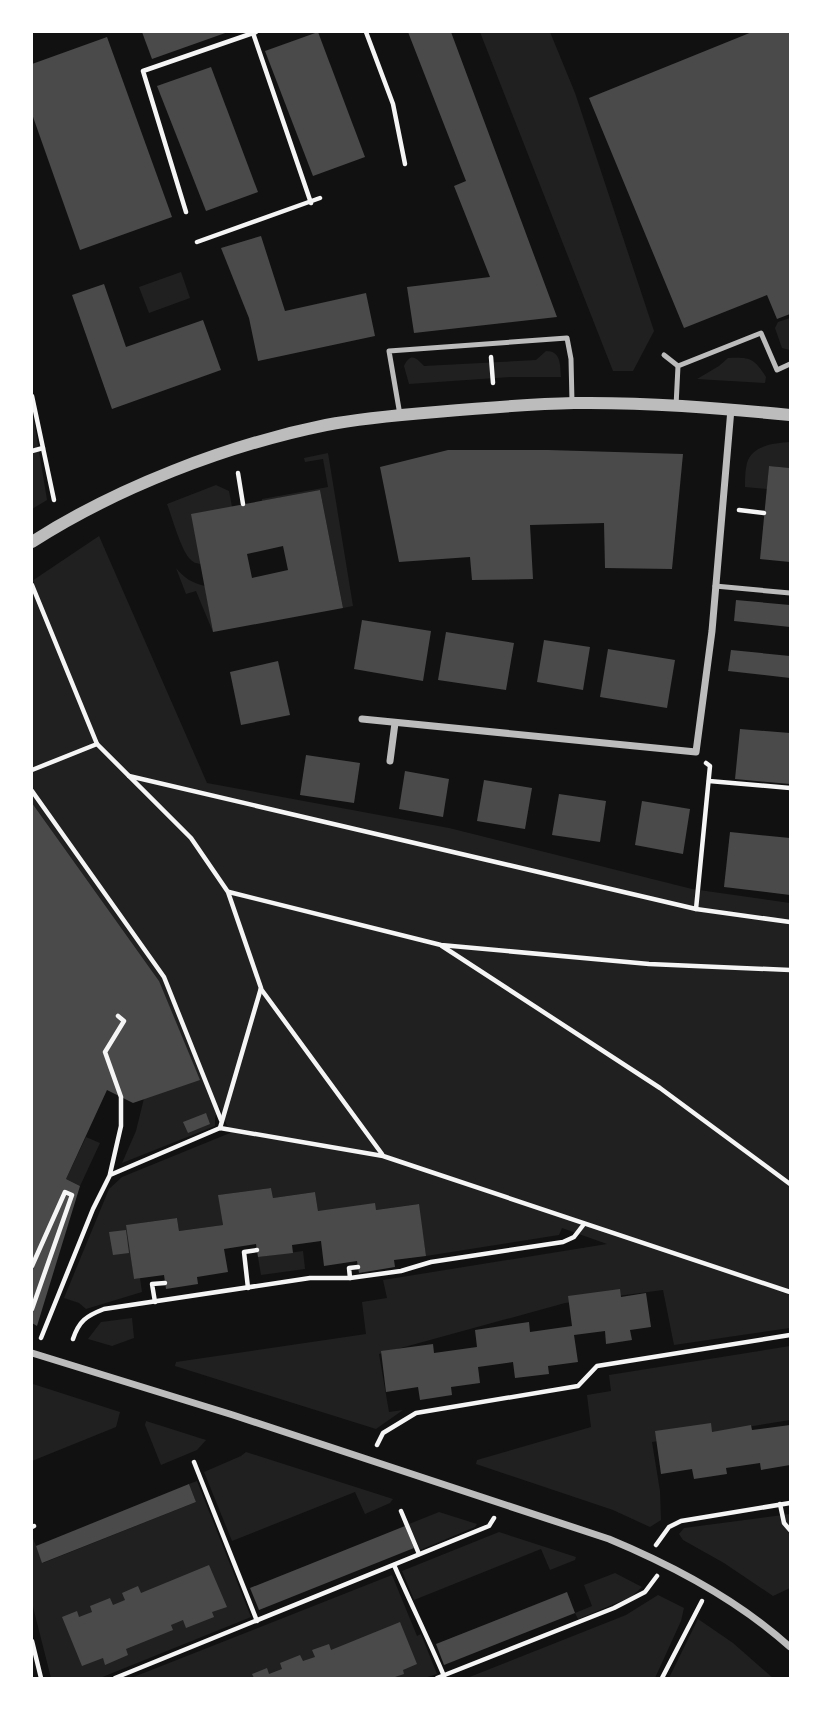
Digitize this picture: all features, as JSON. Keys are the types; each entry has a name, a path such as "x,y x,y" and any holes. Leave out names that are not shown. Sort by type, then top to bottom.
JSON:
{"street":[{"path":"32,542 59,524 179,469 264,441 326,425 400,415 573,403 731,409 790,415"},
{"path":"362,719 696,752 712,631 731,409"},
{"path":"390,761 395,723"},
{"path":"32,1353 233,1415 609,1539 665,1563 709,1588 752,1615 790,1647"}],"lane":[{"path":"678,366 761,333 777,370 790,364"},
{"path":"400,415 389,351 489,343 567,338 573,403"},
{"path":"664,355 678,366"},
{"path":"676,406 678,366"},
{"path":"715,586 790,593"}],"path":[{"path":"187,212 144,71 254,32 311,202"},
{"path":"366,32 393,104 405,164"},
{"path":"197,242 320,198"},
{"path":"489,343 493,383"},
{"path":"32,396 54,500"},
{"path":"32,451 43,447"},
{"path":"238,473 243,504"},
{"path":"738,510 764,513"},
{"path":"32,584 97,744 191,838 228,892 261,988 383,1156"},
{"path":"32,770 97,744"},
{"path":"696,752 710,766 696,909"},
{"path":"129,776 696,909 790,922"},
{"path":"709,781 790,788"},
{"path":"32,791 164,977 222,1121"},
{"path":"228,892 441,945 649,964 790,971"},
{"path":"441,945 660,1088 790,1184"},
{"path":"220,1128 261,988"},
{"path":"44,1331 93,1209 110,1175 121,1126 121,1097 105,1052 124,1021 118,1016"},
{"path":"110,1175 220,1128 383,1156 790,1292"},
{"path":"32,1266 65,1192 72,1195 32,1309"},
{"path":"74,1339 77,1328 84,1320 104,1309 310,1278 350,1278 431,1262 563,1242 574,1237 584,1224"},
{"path":"248,1288 244,1252 257,1250"},
{"path":"350,1278 349,1268 358,1267"},
{"path":"155,1302 152,1284 165,1283"},
{"path":"371,1461 383,1433 416,1413 578,1386 597,1366 790,1335"},
{"path":"194,1462 257,1620"},
{"path":"650,1556 669,1527 681,1521 790,1503"},
{"path":"115,1678 489,1526 499,1504"},
{"path":"780,1504 784,1523 790,1530"},
{"path":"401,1511 419,1554"},
{"path":"437,1678 624,1603 645,1592 665,1563"},
{"path":"394,1565 444,1676"},
{"path":"662,1678 709,1588"},
{"path":"32,1641 41,1678"}],"shaded area":[{"path":"480,32 550,32 575,93 654,331 633,371 613,371"},
{"path":"181,272 190,298 149,313 139,287"},
{"path":"790,318 790,350 782,348 775,328 778,322"},
{"path":"546,351 557,356 561,377 511,377 409,384 404,366 411,358 424,366 536,360"},
{"path":"728,358 755,362 766,377 765,383 697,379"},
{"path":"32,409 47,500 32,509"},
{"path":"790,442 790,468 769,466 767,489 745,487 747,463 754,452 765,446"},
{"path":"328,453 353,606 343,608 320,490 262,501 328,487 323,459 305,462 304,458"},
{"path":"216,485 229,491 232,507 201,564 196,563 183,548 167,504"},
{"path":"99,536 207,783 449,828 692,889 790,903 790,1328 674,1345 663,1290 565,1303 379,1354 389,1412 403,1410 376,1429 175,1366 176,1362 366,1334 362,1302 387,1298 383,1280 607,1244 562,1228 559,1235 426,1256 418,1204 376,1210 318,1211 315,1192 273,1198 271,1188 219,1195 223,1225 179,1231 177,1218 127,1225 134,1279 140,1278 142,1292 86,1309 79,1303 64,1298 109,1189 122,1177 230,1133 219,1106 215,1126 122,1163 136,1131 147,1086 118,1048 159,981 32,803 32,581"},
{"path":"176,568 189,580 205,586 213,632 196,591 186,594"},
{"path":"86,1137 100,1143 80,1186 66,1179"},
{"path":"303,1251 305,1269 261,1275 258,1257"},
{"path":"132,1318 134,1338 112,1346 88,1339 101,1322"},
{"path":"790,1346 790,1420 652,1442 660,1491 661,1520 650,1527 613,1510 476,1464 477,1460 591,1427 587,1395 611,1391 609,1375"},
{"path":"33,1384 120,1412 116,1427 32,1461"},
{"path":"146,1421 206,1440 197,1450 161,1465 145,1425"},
{"path":"246,1452 393,1499 390,1503 365,1514 355,1492 232,1541 204,1472"},
{"path":"197,1481 251,1617 100,1678 51,1678 32,1603 32,1536 43,1563 196,1502 189,1484"},
{"path":"439,1512 477,1524 420,1550 409,1524"},
{"path":"790,1514 790,1588 773,1596 724,1563 683,1540 679,1534 684,1528"},
{"path":"499,1532 576,1557 575,1560 550,1570 541,1549 414,1600 402,1571"},
{"path":"615,1573 642,1587 631,1597 578,1619 575,1613 592,1606 584,1585"},
{"path":"392,1575 417,1636 421,1634 437,1674 424,1678 131,1678"},
{"path":"658,1595 684,1608 681,1621 655,1678 467,1678 626,1615"},
{"path":"698,1619 733,1643 773,1678 669,1678"}],"building":[{"path":"142,32 228,32 152,59"},
{"path":"318,32 365,157 313,176 265,51"},
{"path":"408,32 451,32 557,317 414,333 407,287 490,277 454,186 466,181"},
{"path":"752,32 790,32 790,314 777,319 767,295 684,328 589,98"},
{"path":"107,37 172,217 80,250 32,114 32,64"},
{"path":"211,67 258,192 206,211 157,86"},
{"path":"261,236 285,311 366,293 375,336 258,361 249,318 221,248"},
{"path":"104,284 126,347 203,320 221,370 112,409 72,295"},
{"path":"448,450 683,454 672,569 605,568 604,523 530,525 533,579 472,580 470,557 399,562 380,467"},
{"path":"769,466 790,468 790,562 760,559"},
{"path":"320,490 343,608 213,632 191,514","holes":["283,546 288,570 252,578 247,554"]},
{"path":"736,600 790,605 790,627 734,621"},
{"path":"362,620 431,631 423,681 354,669"},
{"path":"446,632 514,643 506,690 438,680"},
{"path":"544,640 590,647 583,690 537,682"},
{"path":"608,649 675,660 667,708 600,697"},
{"path":"731,650 790,656 790,678 728,671"},
{"path":"278,661 290,715 241,725 230,672"},
{"path":"740,729 790,733 790,784 735,779"},
{"path":"306,755 360,763 354,803 300,795"},
{"path":"405,771 449,779 443,817 399,809"},
{"path":"484,780 532,788 525,829 477,821"},
{"path":"559,794 606,801 600,842 552,835"},
{"path":"642,801 690,809 683,854 635,845"},
{"path":"32,803 159,981 200,1080 133,1103 107,1090 66,1179 80,1186 37,1326 32,1323"},
{"path":"730,832 790,838 790,895 724,887"},
{"path":"206,1113 210,1124 188,1133 183,1122"},
{"path":"271,1188 273,1198 315,1192 318,1211 375,1203 376,1210 419,1204 426,1256 394,1260 395,1267 359,1273 357,1261 324,1266 321,1241 292,1245 293,1253 258,1257 256,1244 224,1249 228,1272 197,1277 198,1284 166,1289 164,1275 134,1279 126,1225 177,1218 179,1231 223,1225 218,1195"},
{"path":"126,1230 129,1253 113,1255 109,1232"},
{"path":"620,1289 621,1297 646,1293 651,1327 630,1330 632,1340 606,1344 605,1331 574,1335 578,1362 548,1366 549,1374 515,1378 513,1362 478,1367 480,1383 451,1387 452,1395 420,1400 418,1387 386,1392 381,1351 433,1344 434,1353 477,1347 475,1330 529,1322 530,1332 572,1326 568,1296"},
{"path":"711,1423 712,1432 751,1425 752,1430 790,1425 790,1465 761,1470 760,1463 726,1468 727,1474 694,1479 692,1469 661,1474 655,1431"},
{"path":"189,1484 196,1502 42,1563 36,1546"},
{"path":"405,1526 414,1548 259,1610 250,1588"},
{"path":"209,1565 227,1607 212,1612 214,1617 186,1628 183,1620 171,1625 173,1630 126,1649 128,1655 105,1665 103,1658 82,1666 62,1617 77,1611 79,1617 92,1612 90,1606 110,1598 113,1605 125,1600 122,1593 138,1586 141,1593"},
{"path":"567,1592 575,1613 444,1665 436,1644"},
{"path":"400,1622 417,1664 403,1670 404,1674 392,1678 254,1678 252,1674 267,1668 269,1674 282,1669 280,1663 300,1655 303,1661 315,1657 312,1650 329,1644 331,1650"}]}
